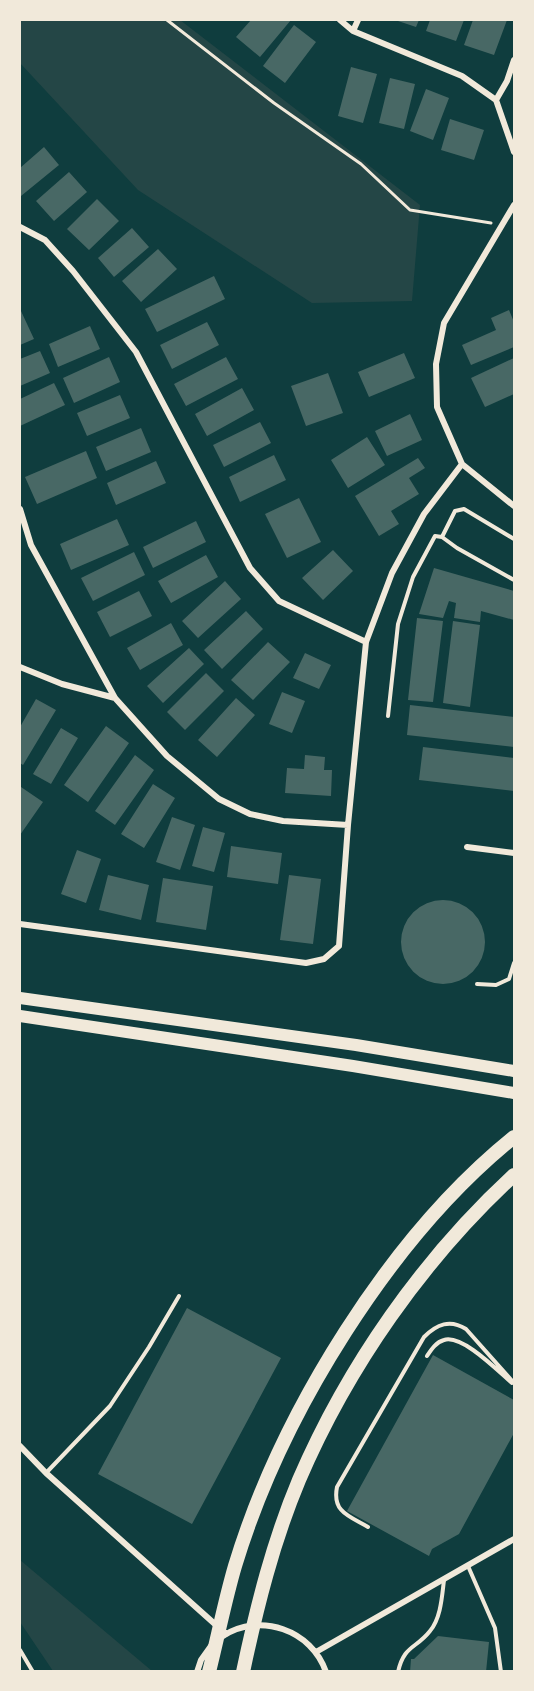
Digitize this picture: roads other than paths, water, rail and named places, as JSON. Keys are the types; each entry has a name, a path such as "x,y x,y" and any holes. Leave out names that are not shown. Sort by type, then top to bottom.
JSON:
{"highway":[{"path":"20,998 356,1045 514,1071"},
{"path":"20,1016 353,1066 514,1093"},
{"path":"209,1671 228,1589 245,1537 292,1427 330,1356 367,1300 413,1240 449,1198 493,1154 514,1137"},
{"path":"243,1671 258,1601 272,1554 298,1482 325,1424 357,1369 407,1295 440,1253 514,1175"}],"street":[{"path":"340,20 353,31 462,76 496,100 514,152"},
{"path":"353,31 358,20"},
{"path":"496,100 507,81 514,60"},
{"path":"514,205 444,323 436,364 437,407 462,464 514,506"},
{"path":"20,226 45,240 73,271 136,352 250,568 279,601 366,642"},
{"path":"20,924 306,963 324,959 339,946 366,642 392,573 424,514 462,464"},
{"path":"20,509 31,545 115,698 167,756 219,799 250,814 283,821 348,825"},
{"path":"20,668 62,684 115,698"},
{"path":"467,847 514,852"},
{"path":"20,1446 46,1473 226,1634"},
{"path":"316,1652 514,1539"},
{"path":"197,1671 201,1660 226,1634 244,1626 264,1624 284,1628 302,1638 316,1652 326,1671"}],"lane":[{"path":"442,537 455,511 464,509 514,539"},
{"path":"388,716 398,624 413,577 435,536 442,537 514,580"},
{"path":"477,984 496,985 508,979 514,963"},
{"path":"46,1473 110,1406 179,1296"},
{"path":"368,1527 344,1513 337,1506 335,1497 337,1487 424,1337 431,1330 449,1323 458,1324 466,1329 514,1384"},
{"path":"427,1356 438,1342 449,1339 461,1342 514,1384"},
{"path":"468,1565 495,1628 501,1671"},
{"path":"398,1671 403,1654 430,1632 445,1578"},
{"path":"20,1650 33,1671"}]}
